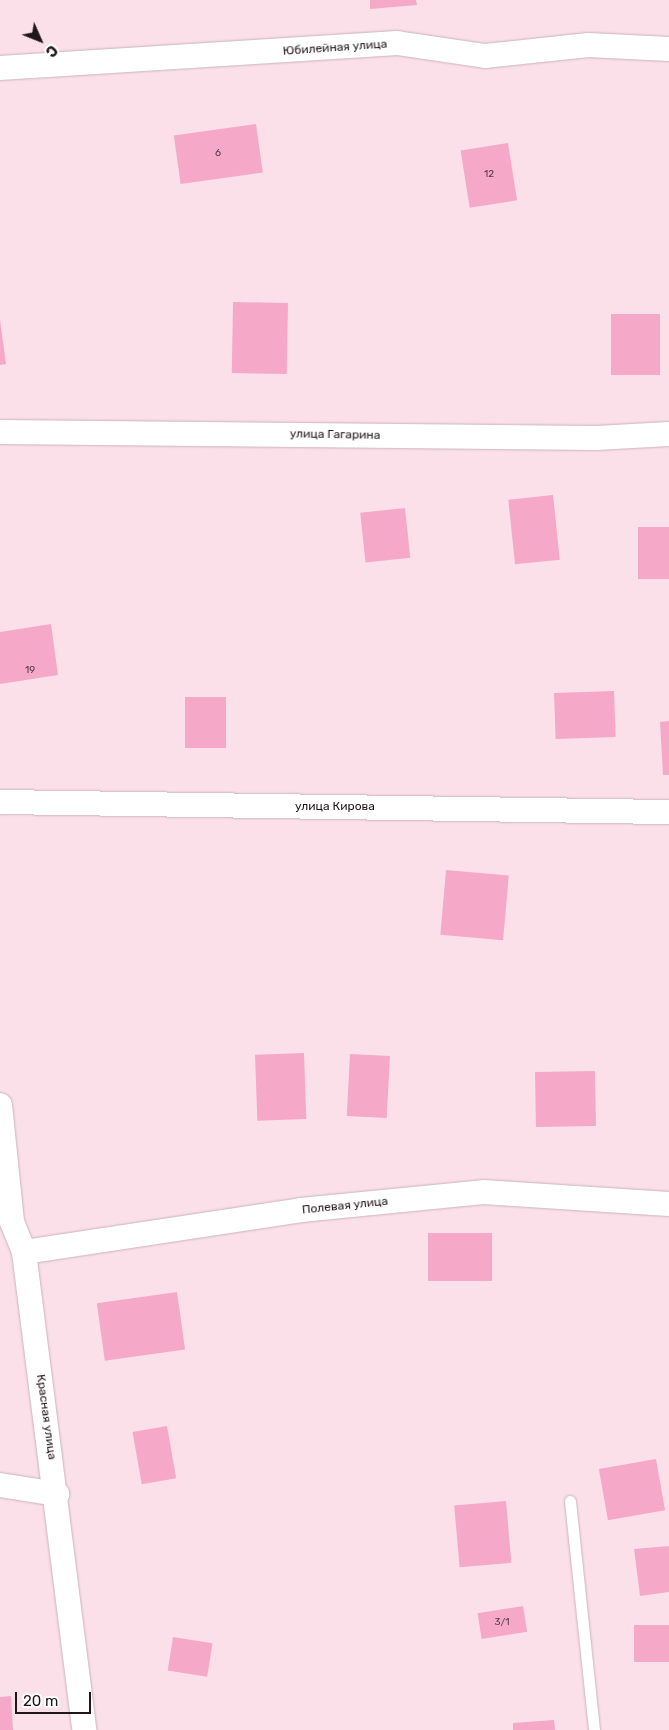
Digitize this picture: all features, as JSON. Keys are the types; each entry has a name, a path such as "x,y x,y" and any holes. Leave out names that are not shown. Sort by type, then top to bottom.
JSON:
{"street":[{"name":"Юбилейная улица","path":"0,68 398,43 486,56 588,45 669,49"},
{"name":"улица Гагарина","path":"0,432 596,438 669,434"},
{"name":"улица Кирова","path":"0,802 669,812"},
{"name":"Красная улица","path":"0,1105 6,1223 24,1252 57,1494 84,1730"},
{"name":"Полевая улица","path":"24,1252 301,1210 483,1192 669,1204"},
{"path":"0,1486 57,1494"}],"lane":[{"path":"570,1501 594,1730"}],"building":[{"path":"370,0 416,0 417,5 370,9"},
{"path":"256,124 263,173 181,184 174,136"},
{"path":"508,143 517,200 470,208 461,151"},
{"path":"233,302 288,303 287,374 232,373"},
{"path":"611,314 660,314 660,375 611,375"},
{"path":"0,320 6,364 0,365"},
{"path":"553,495 560,560 515,564 508,500"},
{"path":"405,508 410,558 365,562 360,513"},
{"path":"638,527 669,527 669,579 638,579"},
{"path":"51,624 58,675 0,684 0,632"},
{"path":"614,691 616,737 556,739 554,693"},
{"path":"185,697 226,697 226,748 185,748"},
{"path":"669,721 669,775 663,775 660,722"},
{"path":"446,870 509,875 503,940 440,935"},
{"path":"304,1053 306,1119 257,1121 255,1055"},
{"path":"350,1054 390,1056 387,1118 347,1116"},
{"path":"595,1071 596,1126 536,1127 535,1072"},
{"path":"428,1233 492,1233 492,1281 428,1281"},
{"path":"177,1292 185,1349 105,1361 97,1303"},
{"path":"167,1426 176,1478 142,1484 133,1432"},
{"path":"656,1459 665,1510 608,1520 599,1469"},
{"path":"506,1501 511,1563 460,1567 454,1506"},
{"path":"669,1546 669,1592 640,1596 634,1549"},
{"path":"523,1606 527,1632 482,1639 478,1613"},
{"path":"634,1625 669,1625 669,1662 634,1662"},
{"path":"173,1637 213,1643 207,1677 168,1671"},
{"path":"11,1696 13,1730 0,1730 0,1697"},
{"path":"554,1720 555,1730 513,1730 513,1723"}]}
